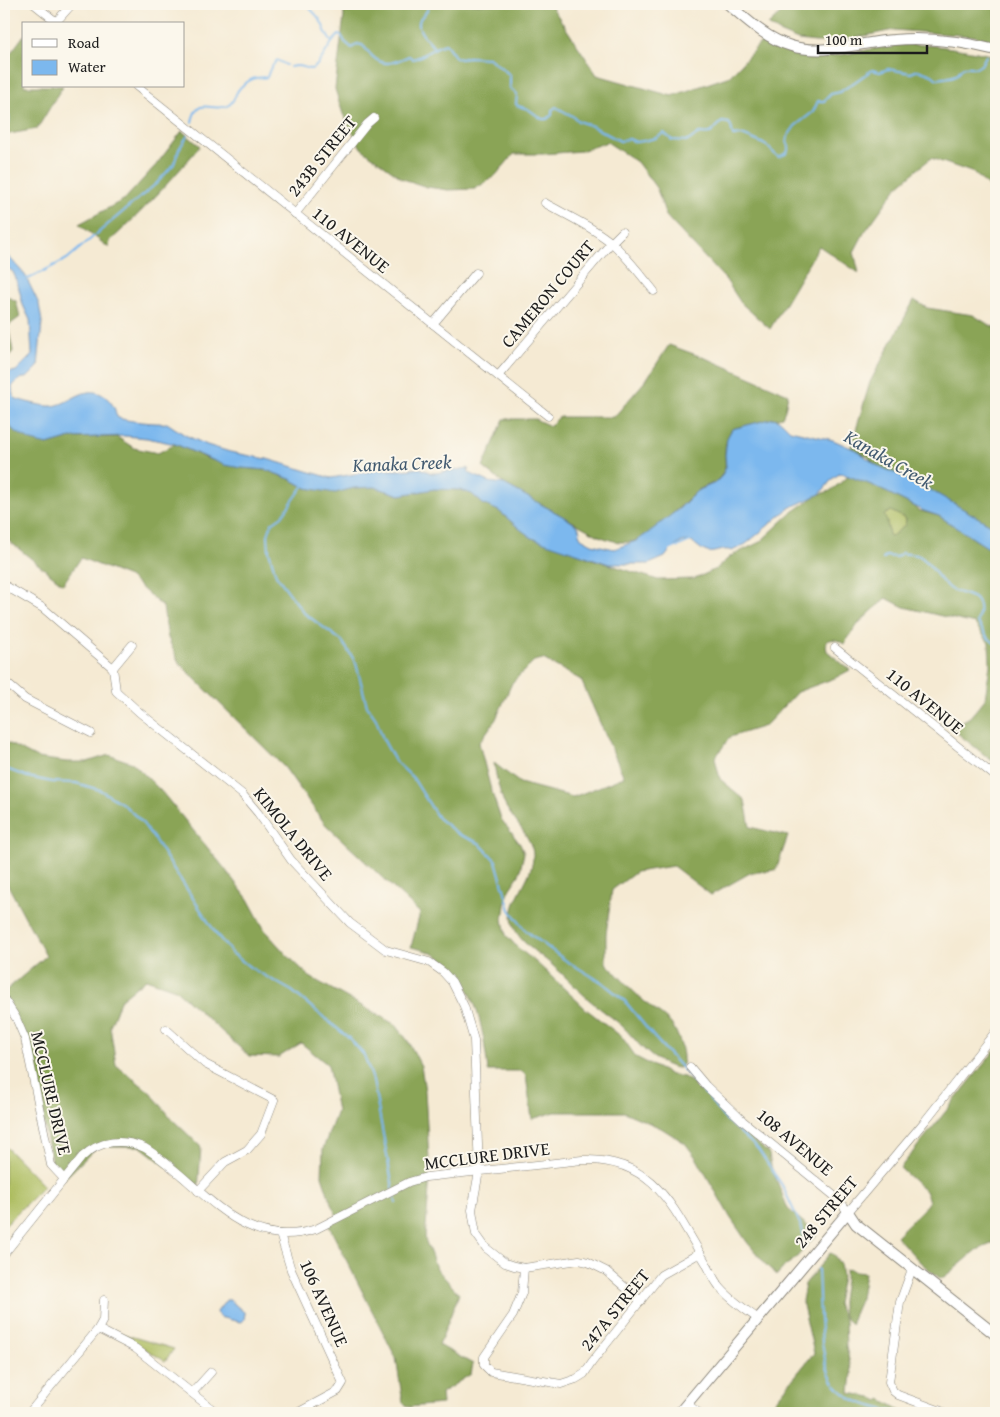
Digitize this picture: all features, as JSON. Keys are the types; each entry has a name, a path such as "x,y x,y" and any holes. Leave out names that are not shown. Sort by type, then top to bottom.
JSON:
{"main road":[{"path":"728,4 764,33 781,42 800,48 823,50 878,41 911,39 960,43 996,50"},
{"name":"108 AVENUE","path":"848,1212 856,1224 996,1335"},
{"name":"248 STREET","path":"679,1413 848,1212"}],"street":[{"path":"34,4 57,22"},
{"path":"59,22 72,4"},
{"name":"110 AVENUE","path":"138,88 548,416"},
{"name":"243B STREET","path":"295,214 367,124 374,118"},
{"path":"545,204 598,233 611,243 654,291"},
{"name":"CAMERON COURT","path":"498,376 622,232"},
{"path":"433,324 476,273"},
{"path":"4,585 43,608 113,668 132,645"},
{"name":"110 AVENUE","path":"835,648 996,777"},
{"name":"KIMOLA DRIVE","path":"113,668 116,691 139,712 242,794 258,813 291,860 350,923 386,950 428,962 443,972 452,982 464,1006 474,1040 479,1171 472,1210 476,1234 486,1248 505,1263 524,1268 579,1260 588,1262 606,1272 642,1301"},
{"path":"4,681 25,699 91,733"},
{"name":"MCCLURE DRIVE","path":"4,998 16,1018 25,1039 52,1165 64,1179 91,1149 106,1143 125,1142 140,1146 151,1152 227,1215 240,1223 257,1230 280,1234 316,1229 416,1180 430,1176 582,1160 604,1161 622,1165 640,1174 662,1192 672,1205 719,1286 758,1319"},
{"path":"166,1029 205,1064 274,1100 261,1134 247,1150 224,1162 198,1191"},
{"name":"248 STREET","path":"848,1212 925,1121 996,1031"},
{"name":"108 AVENUE","path":"690,1068 743,1121 838,1199 848,1212"},
{"path":"4,1254 64,1179"},
{"name":"106 AVENUE","path":"280,1234 291,1270 343,1383 338,1391 298,1413"},
{"name":"247A STREET","path":"524,1268 522,1293 513,1315 484,1357 484,1365 491,1372 561,1384 576,1380 584,1374 661,1275 700,1253"},
{"path":"912,1268 900,1302 889,1382 891,1388 898,1395 941,1411"},
{"path":"29,1413 98,1329 103,1320 104,1300"},
{"path":"98,1329 136,1348 217,1413"},
{"path":"192,1393 210,1372"},
{"path":"688,1404 699,1413"}],"green space":[{"path":"343,4 550,4 597,75 672,96 730,76 763,40 793,52 817,56 843,55 897,45 921,45 945,47 996,56 996,194 974,173 931,158 898,186 864,233 854,252 859,273 819,246 770,329 741,303 726,280 666,216 657,189 637,162 607,142 581,151 514,154 495,176 475,189 448,190 427,187 403,179 361,148 343,114 335,89 344,16"},
{"path":"791,4 996,4 996,42 973,36 894,30 833,42 798,40 768,25"},
{"path":"22,38 22,88 62,88 37,129 4,135 4,62"},
{"path":"182,131 200,146 157,195 110,241 109,248 79,224 125,199 156,165"},
{"path":"4,295 16,301 20,317 8,326 13,351 4,365"},
{"path":"914,300 927,308 973,315 996,327 996,528 923,486 923,480 921,479 916,483 912,482 876,465 867,456 851,447 870,382"},
{"path":"669,345 713,361 788,394 782,417 732,429 727,441 725,468 721,476 716,481 696,492 646,536 625,542 599,536 504,484 483,467 504,419 535,419 550,426 559,417 614,417 646,380"},
{"path":"4,418 13,430 47,445 71,438 117,437 134,448 158,453 175,444 208,459 242,468 266,470 290,479 306,488 335,492 354,488 375,487 400,495 434,489 460,490 472,494 483,504 499,511 520,529 589,558 658,580 694,579 716,569 731,556 760,542 790,514 817,495 830,491 849,476 916,507 917,510 939,516 996,553 996,764 951,728 970,717 985,699 990,664 989,643 975,624 904,607 886,598 859,623 844,644 836,640 827,641 827,651 850,670 835,678 797,692 765,726 730,737 715,758 720,779 745,800 750,827 788,836 776,870 750,873 711,895 673,866 636,872 612,890 606,934 606,963 648,1005 672,1025 683,1054 682,1065 679,1068 671,1067 649,1054 620,1024 525,943 514,927 513,910 531,868 533,851 527,837 504,803 494,763 520,783 573,797 624,777 581,680 543,659 534,661 512,683 496,719 479,743 491,790 501,819 520,844 524,853 519,875 509,890 505,905 503,919 506,935 586,1009 622,1037 636,1057 671,1075 684,1077 693,1083 769,1154 771,1166 788,1209 817,1234 795,1259 777,1275 767,1266 730,1217 697,1159 685,1143 661,1128 624,1112 555,1112 532,1119 526,1076 522,1071 488,1071 480,1021 468,989 459,976 448,964 434,954 411,947 420,913 325,824 285,768 179,663 168,638 163,607 129,577 81,558 63,584 4,537","holes":["891,511 906,519 905,525 892,536 889,535 884,515"]},
{"path":"891,511 906,519 905,525 892,536 887,531 888,527 883,515"},
{"path":"4,741 37,758 67,762 87,762 109,755 133,763 161,791 221,864 248,899 266,932 286,954 310,977 396,1025 408,1041 421,1066 425,1091 430,1176 425,1239 436,1268 459,1294 439,1345 473,1364 471,1374 441,1393 442,1404 409,1407 403,1403 396,1358 328,1224 338,1218 322,1176 323,1149 337,1111 328,1065 301,1043 279,1057 249,1056 175,989 146,979 121,999 110,1026 116,1065 150,1092 173,1120 201,1147 198,1191 140,1146 98,1146 64,1179 53,1168 29,1052 4,999 4,992 46,956 4,878"},
{"path":"996,1049 996,1242 977,1250 941,1279 921,1263 896,1236 918,1215 929,1201 925,1191 900,1168"},
{"path":"4,1145 44,1186 4,1226"},
{"path":"830,1253 833,1254 840,1264 842,1276 837,1304 845,1320 846,1347 852,1373 850,1393 871,1397 879,1401 881,1399 906,1413 780,1413 774,1402 814,1353 802,1301 805,1284"},
{"path":"850,1269 855,1272 865,1273 861,1298 852,1319 852,1324 846,1319 842,1307 845,1270"},
{"path":"106,1329 174,1349 165,1361 137,1344"}],"water":[{"path":"4,255 10,258 25,275 39,304 42,322 38,367 27,378 20,379 12,387 14,397 22,401 52,406 61,404 84,393 97,392 108,399 117,417 141,422 167,423 185,435 207,445 230,452 267,459 331,478 379,470 420,468 436,473 468,468 469,473 489,482 504,484 566,518 578,526 581,538 592,544 614,549 636,541 648,533 680,508 697,491 715,483 721,477 726,467 727,438 732,429 774,418 782,422 790,430 833,440 858,451 876,465 920,484 996,528 996,553 939,516 841,473 833,478 820,494 789,508 746,544 732,551 707,552 689,541 682,542 671,549 665,557 649,564 609,564 532,538 499,511 483,504 472,494 460,490 434,489 400,495 375,487 354,488 335,493 306,488 290,479 266,470 224,465 175,444 147,438 125,436 71,438 47,445 31,441 13,430 4,418 4,374 16,371 32,355 30,320 23,305 13,272 4,265"},
{"path":"226,1300 230,1300 245,1313 244,1320 240,1322 219,1317 217,1312"}],"waterway":[{"path":"307,4 323,25 331,41"},
{"path":"427,4 428,9 420,19 419,27 434,48"},
{"path":"290,67 314,68 339,35 352,48 357,44 362,45 377,60 386,63 395,62 409,56 413,59 446,44 456,58 489,58 510,75 510,88 517,94 516,104 528,109 542,119 547,119 552,115 552,110 556,107 578,121 592,126 620,141 629,139 636,142 656,138 664,133 672,140 688,141 699,133 711,133 722,122 729,123 733,136 743,135 762,143 779,157 787,153 789,147 787,142 788,136 795,126 813,112 818,101 824,101 831,94 840,92 872,70 880,72 888,69 911,73 918,70 937,79 955,76 965,67 976,68 981,65 986,56"},
{"path":"192,122 194,114 202,107 217,108 229,105 238,90 250,80 267,77 277,60 286,65"},
{"path":"4,107 7,110 9,120 4,134"},
{"path":"26,279 67,259 157,183 174,164 179,149 188,135"},
{"path":"304,485 282,516 272,523 268,535 269,551 276,575 304,613 342,641 356,663 367,706 376,719 383,739 395,761 413,778 438,818 458,834 479,843 496,861 510,910 526,931 565,960 603,983 624,1000 723,1117 758,1149 782,1185 802,1228 805,1245"},
{"name":"Kanaka Creek","path":"669,550 693,540"},
{"path":"883,559 886,556 896,557 902,553 921,557 950,589 975,599 979,608 977,622 988,638 996,644"},
{"path":"4,768 28,777 52,782 76,783 100,790 123,804 141,821 217,935 232,953 251,968 292,991 350,1039 364,1055 373,1080 393,1188"},
{"path":"394,1193 396,1203"},
{"path":"818,1269 822,1344 825,1359 834,1383"},
{"path":"836,1385 842,1392 856,1401 898,1413"}]}
